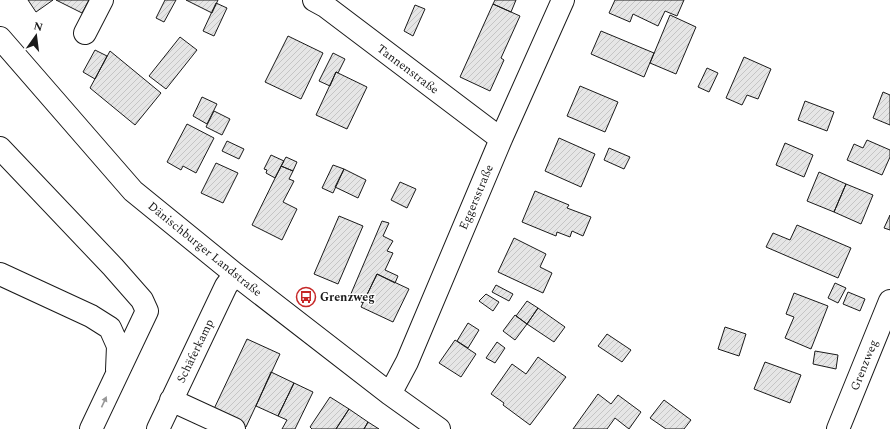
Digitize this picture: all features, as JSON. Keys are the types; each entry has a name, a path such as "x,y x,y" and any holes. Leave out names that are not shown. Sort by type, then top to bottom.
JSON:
{"street":[{"path":"85,34 102,0"},
{"name":"Tannenstraße","path":"314,0 325,6 501,139"},
{"name":"Eggersstraße","path":"390,394 407,362 501,139 563,0"},
{"name":"Dänischburger Landstraße","path":"0,38 133,190 235,274 390,394 427,425"},
{"path":"0,148 108,262 142,300 147,311 91,429"},
{"path":"0,274 91,316 110,328 118,346 117,374"},
{"name":"Schäferkamp","path":"158,429 226,286 235,274"},
{"name":"Grenzweg","path":"838,429 890,301"},
{"path":"172,400 234,429"}],"building":[{"path":"28,0 53,0 36,12"},
{"path":"56,0 89,0 82,13"},
{"path":"165,0 176,0 164,22 156,18"},
{"path":"186,0 218,0 212,13"},
{"path":"495,0 516,0 511,12 493,4"},
{"path":"615,0 684,0 677,16 665,11 658,26 633,14 630,22 609,13"},
{"path":"216,3 227,8 214,36 203,31"},
{"path":"493,4 520,16 501,58 504,60 490,91 460,77"},
{"path":"415,5 425,9 413,36 404,31"},
{"path":"670,15 696,27 676,74 650,63"},
{"path":"601,31 654,53 644,77 591,54"},
{"path":"288,36 323,53 301,99 265,82"},
{"path":"180,37 197,50 166,89 149,76"},
{"path":"95,50 107,56 95,79 83,72"},
{"path":"110,51 161,93 135,125 90,88"},
{"path":"333,53 345,59 338,73 336,72 330,86 319,81"},
{"path":"744,57 771,69 758,99 747,95 742,105 726,98"},
{"path":"707,68 718,73 709,92 698,87"},
{"path":"336,72 367,87 347,129 316,115"},
{"path":"580,86 618,102 605,132 567,116"},
{"path":"883,92 890,95 890,125 873,118"},
{"path":"202,97 217,104 207,124 193,116"},
{"path":"805,101 834,112 827,131 798,120"},
{"path":"214,111 230,119 222,135 206,127"},
{"path":"187,124 214,138 196,173 183,166 181,170 167,162"},
{"path":"559,138 595,154 581,187 545,171"},
{"path":"867,140 890,150 890,157 882,175 847,160 854,144 863,148"},
{"path":"227,141 244,149 239,159 222,151"},
{"path":"785,143 813,155 804,177 776,165"},
{"path":"609,148 630,157 624,169 604,160"},
{"path":"271,155 284,161 275,178 266,173 267,170 264,169"},
{"path":"286,157 297,162 293,171 281,166"},
{"path":"216,163 238,173 223,203 201,193"},
{"path":"333,165 344,169 333,193 322,188"},
{"path":"281,166 293,171 289,179 294,181 283,202 297,209 282,240 252,225"},
{"path":"344,169 366,180 358,198 335,187"},
{"path":"819,172 846,184 834,212 807,201"},
{"path":"400,182 416,189 407,208 391,200"},
{"path":"846,184 873,195 861,224 834,212"},
{"path":"535,191 569,205 567,208 591,217 583,236 572,231 570,237 557,232 556,236 522,222"},
{"path":"890,215 890,230 884,228"},
{"path":"339,216 363,226 338,284 314,274"},
{"path":"382,221 389,223 383,236 393,241 387,251 393,253 385,270 398,276 395,283 377,274 363,303 350,296"},
{"path":"797,225 851,248 838,278 766,247 773,233 790,240"},
{"path":"514,238 546,254 540,267 552,273 543,293 498,272"},
{"path":"377,274 409,289 393,322 361,307"},
{"path":"835,283 846,288 838,303 828,298"},
{"path":"496,285 513,294 509,301 492,292"},
{"path":"848,292 865,299 860,311 843,304"},
{"path":"794,293 828,306 811,349 785,338 794,317 786,314"},
{"path":"486,294 499,302 493,311 479,301"},
{"path":"527,301 538,308 527,324 516,316"},
{"path":"538,308 565,327 554,342 527,324"},
{"path":"515,315 527,324 515,340 503,331"},
{"path":"468,323 479,330 468,348 457,341"},
{"path":"725,327 746,334 739,356 718,349"},
{"path":"607,334 631,350 622,362 598,346"},
{"path":"247,339 280,354 246,427 213,411"},
{"path":"455,340 476,354 461,377 439,363"},
{"path":"497,342 505,348 495,363 486,358"},
{"path":"815,351 838,355 836,369 813,364"},
{"path":"538,357 566,377 530,425 491,394 512,364 526,374"},
{"path":"765,362 801,375 790,403 754,389"},
{"path":"271,372 294,383 278,416 256,406"},
{"path":"294,383 313,392 295,429 282,429 287,420 278,416"},
{"path":"598,394 611,404 618,395 641,412 629,429 615,418 607,429 573,429"},
{"path":"330,397 349,409 336,429 312,429 310,427"},
{"path":"664,400 691,420 684,429 666,429 650,418"},
{"path":"349,409 368,422 364,429 336,429"},
{"path":"368,422 379,429 364,429"}],"place":[{"name":"Grenzweg","path":"306,297"}]}
